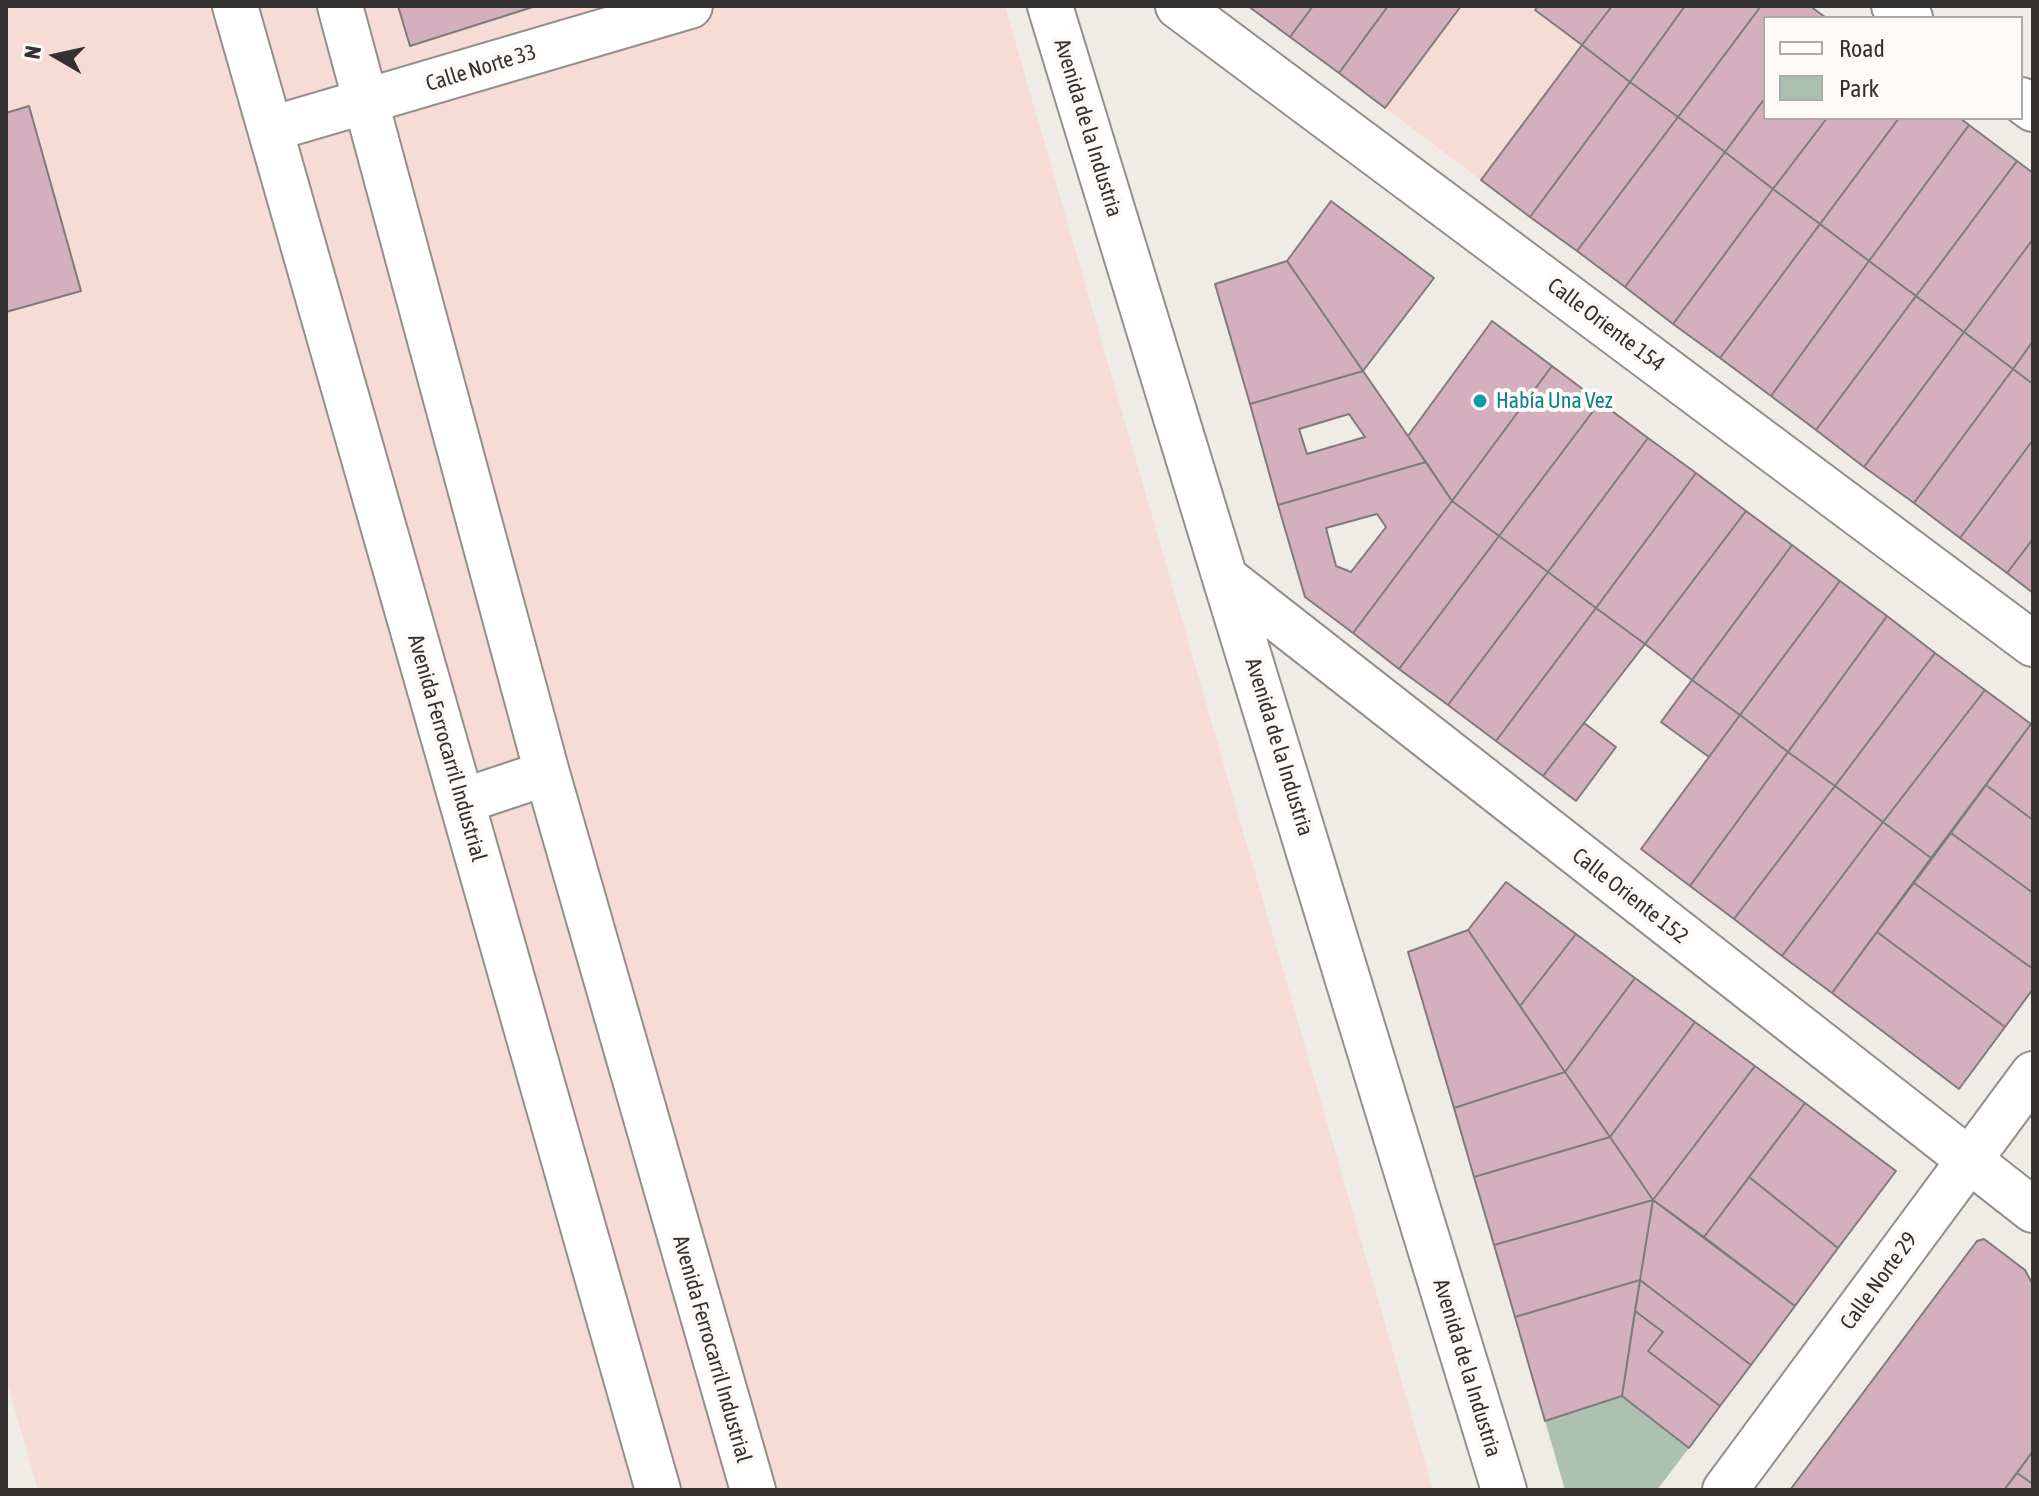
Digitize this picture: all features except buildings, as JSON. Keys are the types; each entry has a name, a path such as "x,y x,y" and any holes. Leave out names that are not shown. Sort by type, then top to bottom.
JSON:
{"street":[{"name":"Avenida Ferrocarril Industrial","path":"235,6 658,1490"},
{"name":"Avenida Ferrocarril Industrial","path":"340,6 547,773 753,1490"},
{"name":"Calle Norte 33","path":"271,129 690,6"},
{"name":"Avenida de la Industria","path":"1050,6 1504,1490"},
{"name":"Calle Oriente 154","path":"1178,6 2033,644"},
{"name":"Calle Oriente 152","path":"1228,580 2033,1210"},
{"path":"463,801 547,773"},
{"name":"Calle Norte 29","path":"1725,1490 2033,1074"}],"shaded area":[{"path":"6,6 1005,6 1433,1490 38,1490 6,1378"},
{"path":"1461,6 1529,6 1582,45 1481,180 1385,108"}],"green space":[{"path":"1622,1396 1689,1448 1657,1490 1565,1490 1545,1421"}],"place":[{"name":"Había Una Vez","path":"1480,401"}]}
